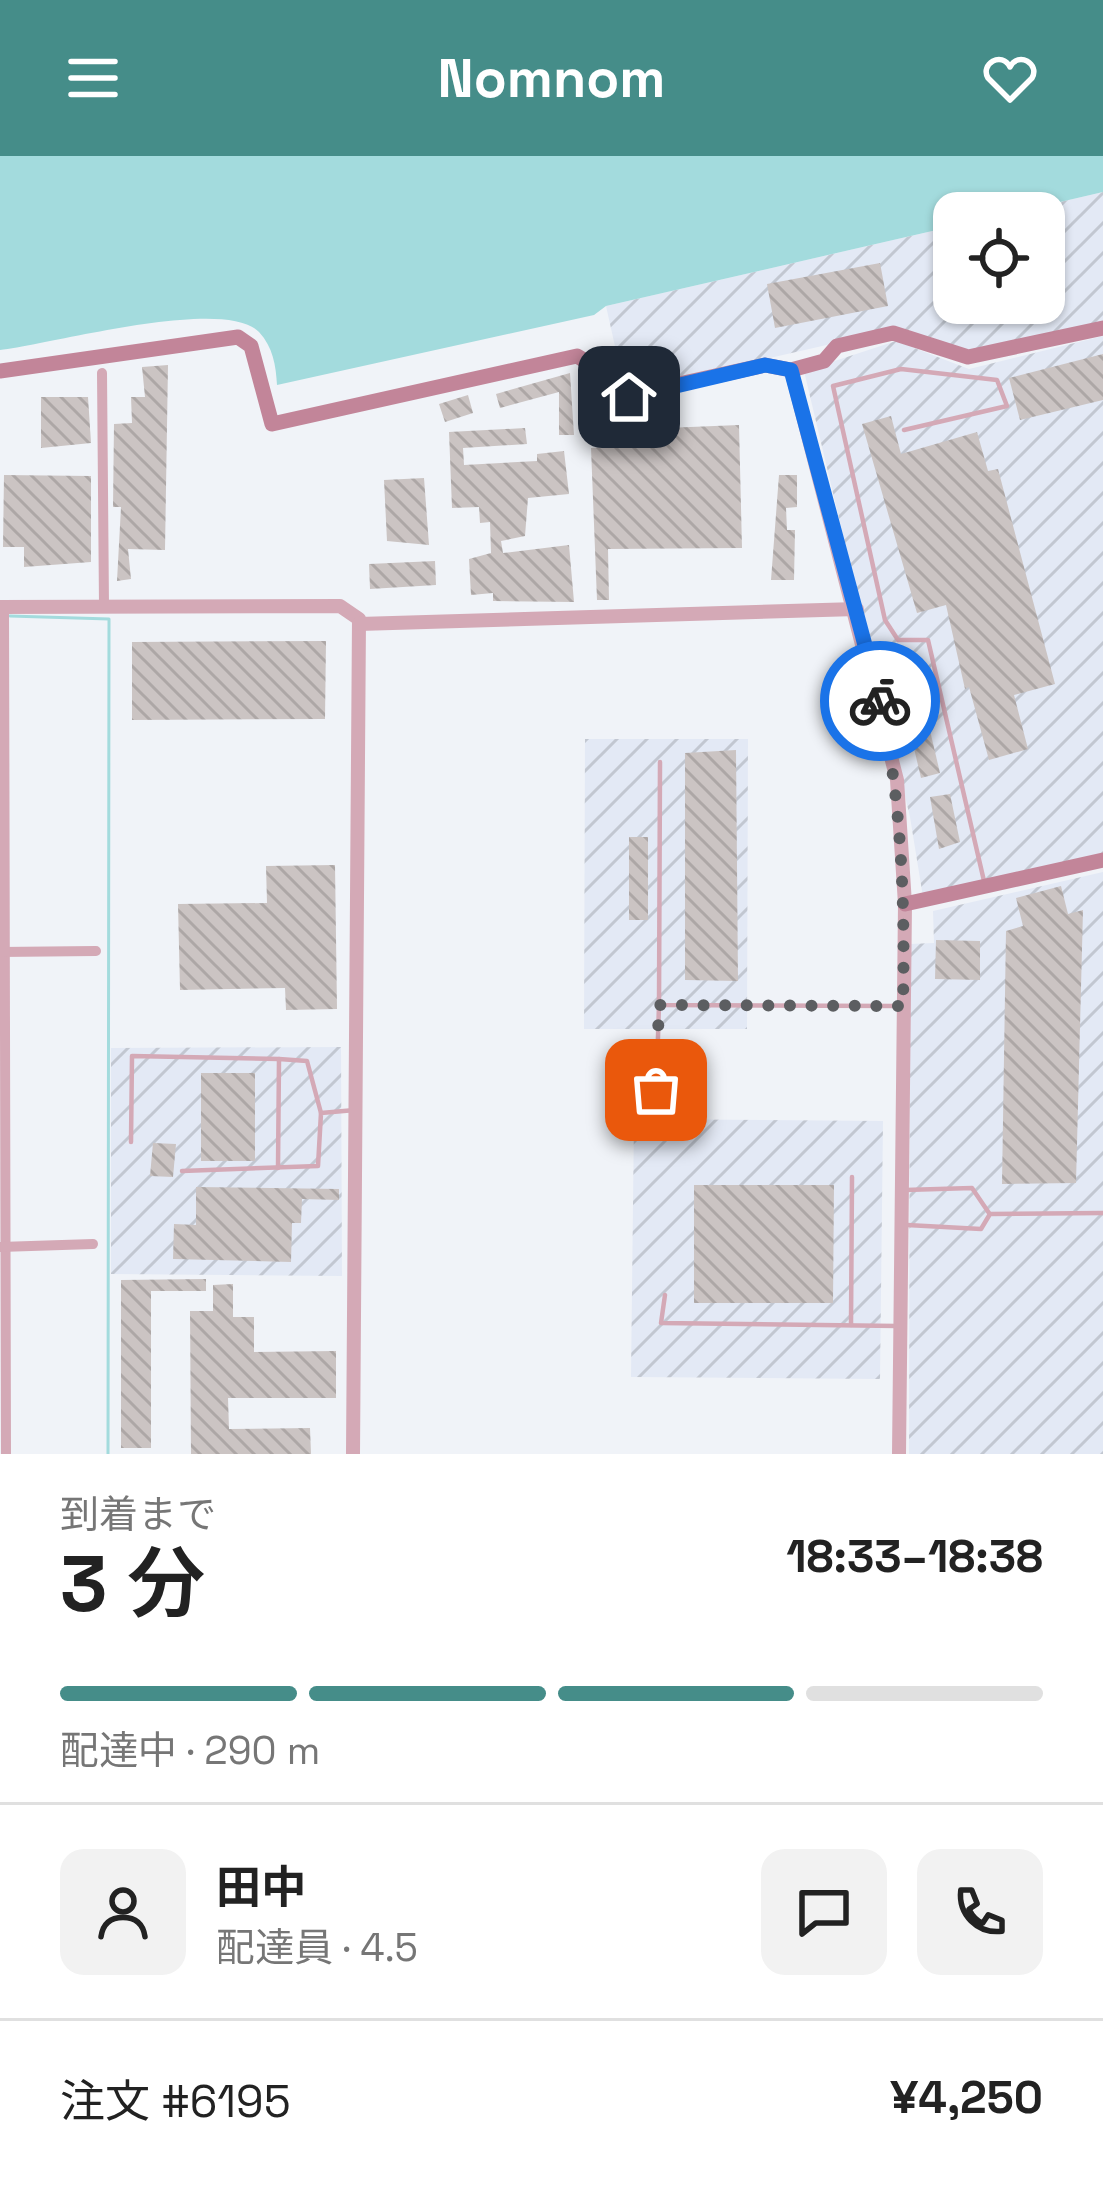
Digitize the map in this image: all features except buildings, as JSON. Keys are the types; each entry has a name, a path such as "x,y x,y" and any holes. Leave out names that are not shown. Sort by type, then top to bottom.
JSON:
{"main road":[{"path":"0,370 238,337 251,346 272,424 577,356 587,362 588,394 602,401 765,365 791,370 824,361 837,346 893,333 968,357 1103,328"},
{"path":"905,904 1103,860"}],"street":[{"path":"791,370 897,780 905,904 899,1454"},
{"path":"102,373 104,607"},
{"path":"6,1454 3,608 340,607 359,624 856,609"},
{"path":"353,1454 359,624"},
{"path":"4,952 96,951"},
{"path":"3,1246 93,1244"}],"lane":[{"path":"904,430 1007,406 997,380 901,369 833,386 885,620 898,640 928,640 986,886"},
{"path":"655,1132 660,762"},
{"path":"659,1005 903,1006"},
{"path":"131,1142 132,1056 307,1061 321,1113 317,1166 182,1171"},
{"path":"278,1168 279,1059"},
{"path":"321,1113 356,1110"},
{"path":"851,1325 853,1178"},
{"path":"899,1190 972,1188 991,1214"},
{"path":"991,1214 1103,1213"},
{"path":"899,1225 981,1229 991,1214"},
{"path":"664,1295 661,1323 899,1326"}],"shaded area":[{"path":"1103,192 1103,321 970,353 888,331 625,391 606,306 933,231 933,324 1065,324 1065,201"},
{"path":"1103,336 1103,855 923,897 910,817 804,371 896,341 969,369"},
{"path":"585,739 748,739 747,1029 584,1029"},
{"path":"1103,872 1103,1454 909,1454 910,944 934,943 933,911"},
{"path":"341,1047 342,1276 111,1274 111,1048"},
{"path":"634,1119 883,1121 880,1379 631,1377"}],"water":[{"path":"0,156 1103,156 1103,192 1065,201 1065,192 933,192 933,231 606,306 594,315 277,385 268,344 259,332 240,322 175,320 0,350"}],"waterway":[{"path":"10,616 109,619 108,1454"}],"way so far":[{"path":"656,1090 659,1005 903,1006 905,904 897,780 880,701"}],"route":[{"path":"629,397 765,365 779,372 791,370 880,701"}]}
